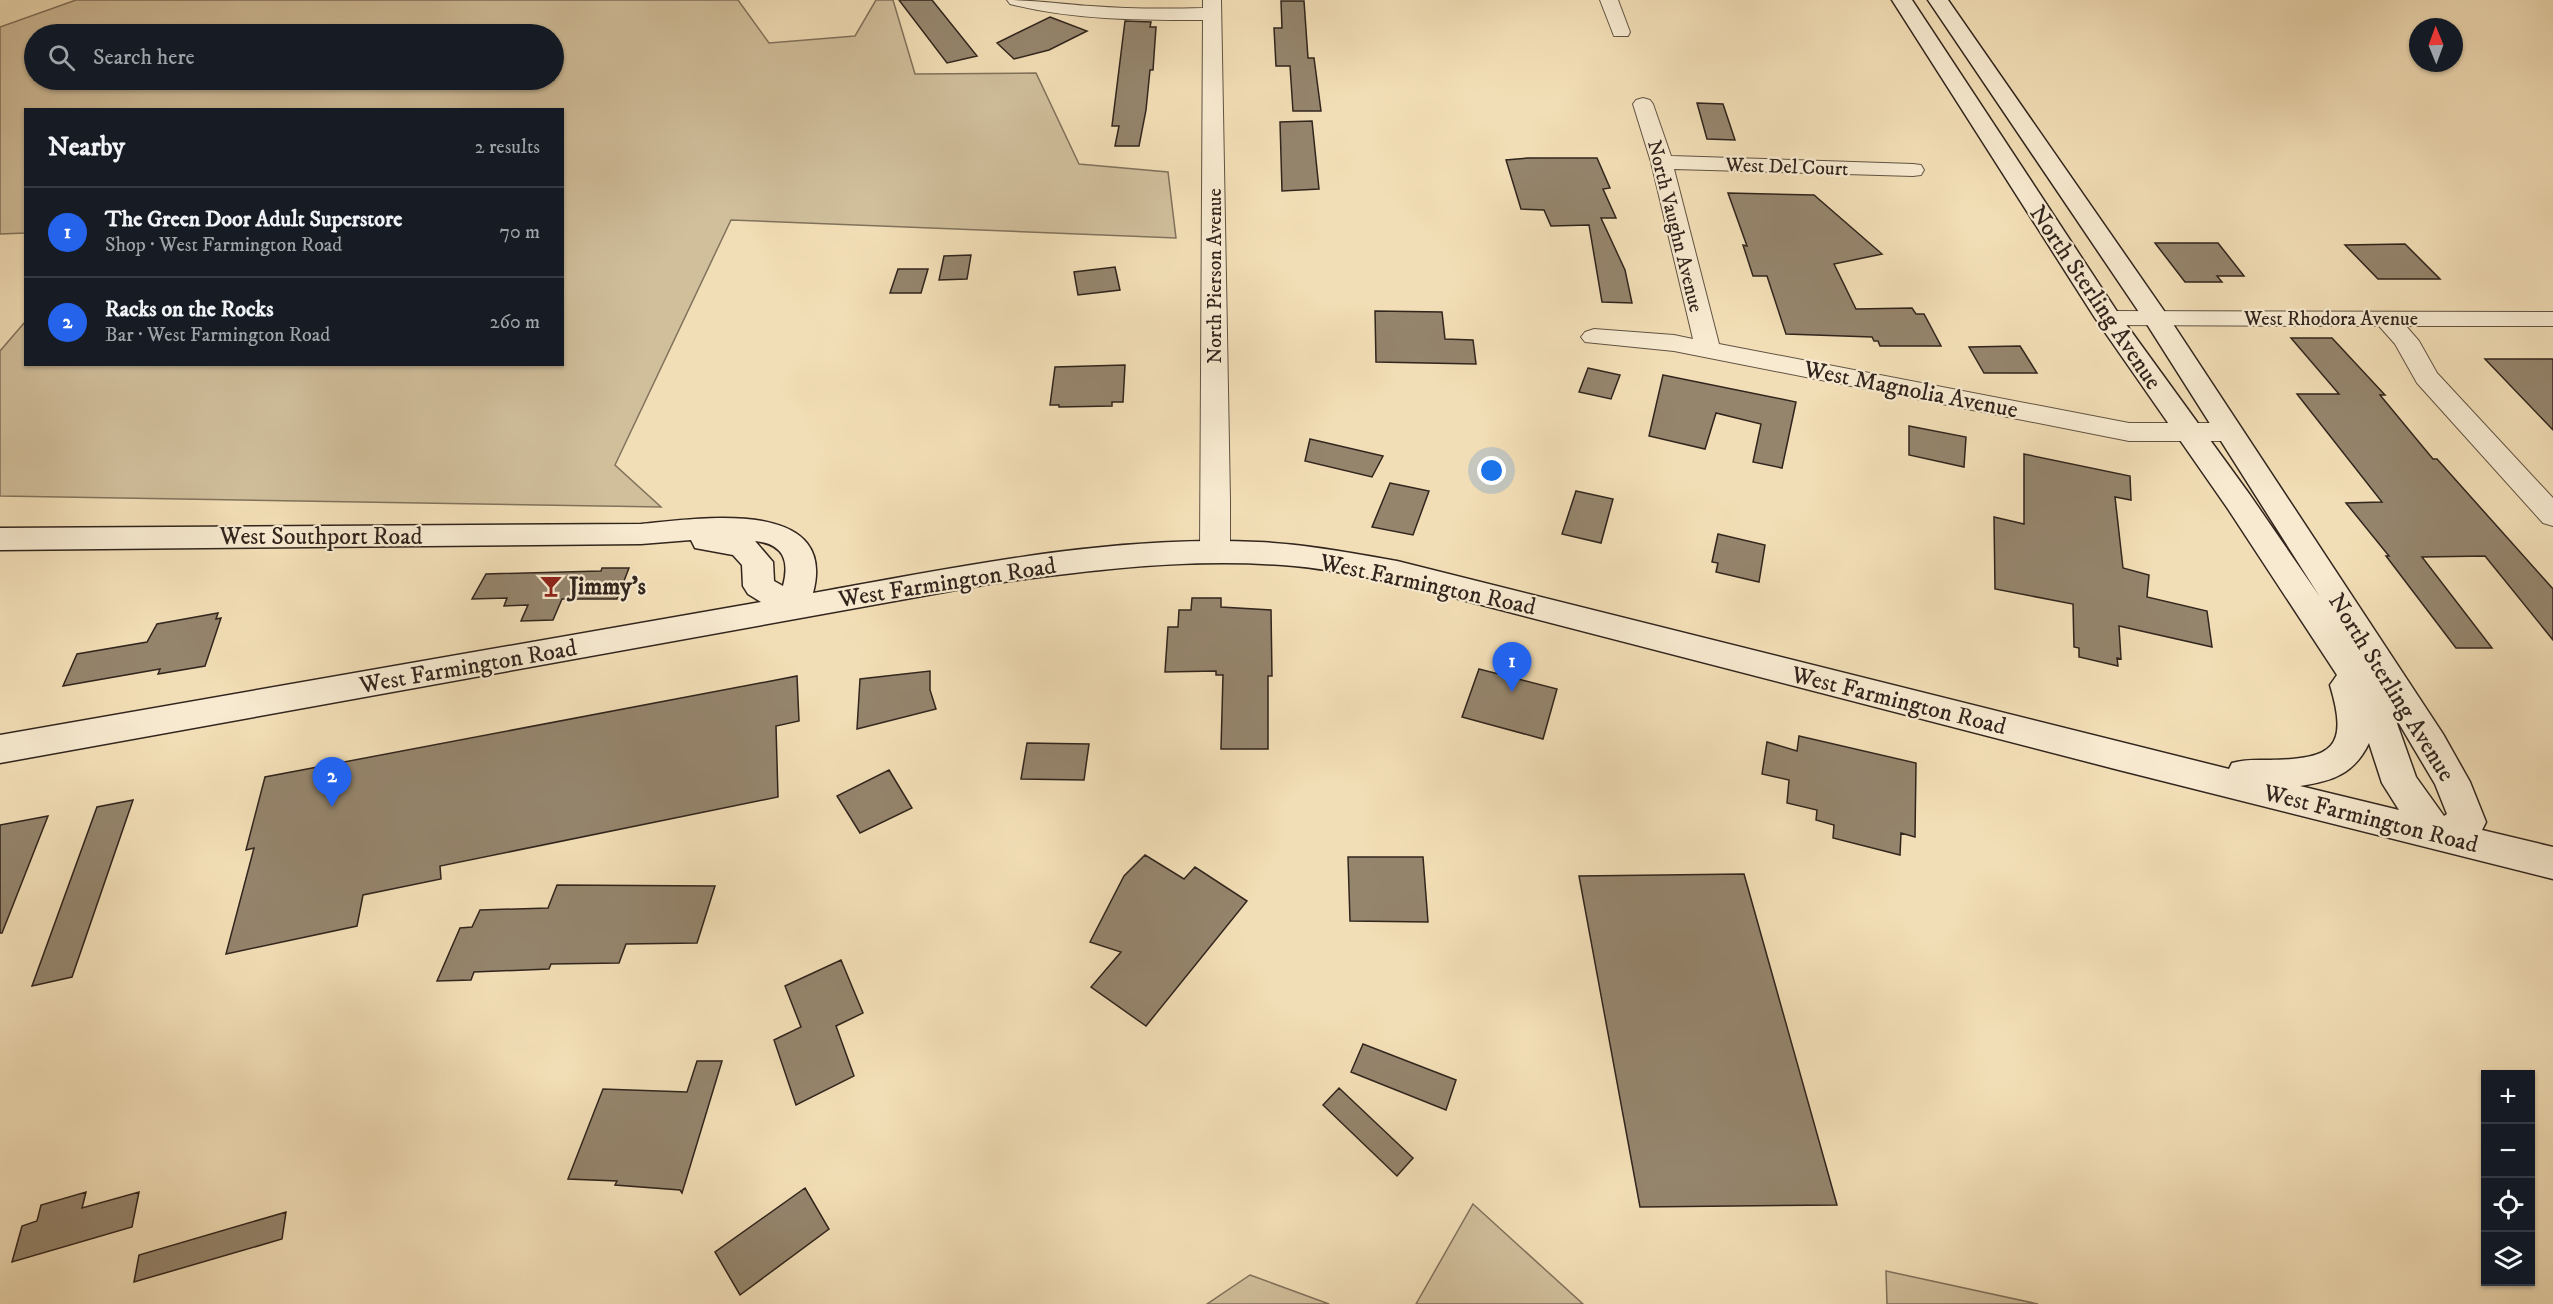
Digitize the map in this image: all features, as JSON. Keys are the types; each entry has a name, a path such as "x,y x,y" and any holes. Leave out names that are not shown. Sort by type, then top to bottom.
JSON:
{"main road":[{"name":"North Sterling Avenue","path":"1902,0 2108,318 2269,544 2369,699 2382,725 2400,783 2436,834 2468,822 2446,769 2156,318 1938,0"},
{"name":"West Southport Road","path":"0,538 641,534 737,527 785,537 796,548 802,565 793,607 759,586 757,562 742,546 718,541 641,534"},
{"path":"2119,756 2208,771 2289,774 2324,766 2348,752 2358,728 2353,699 2326,645 2269,544"},
{"name":"West Farmington Road","path":"0,749 989,573 1097,558 1215,552 1295,555 1397,572 2119,756 2553,863"}],"street":[{"path":"1016,0 1045,7 1106,14 1212,7"},
{"path":"1609,0 1621,32"},
{"name":"North Pierson Avenue","path":"1212,7 1215,552"},
{"name":"North Vaughn Avenue","path":"1643,104 1662,162 1708,349"},
{"name":"West Del Court","path":"1662,162 1913,170"},
{"name":"West Rhodora Avenue","path":"2108,318 2553,319"},
{"path":"2385,318 2406,341 2426,377 2553,516"},
{"name":"West Magnolia Avenue","path":"1594,337 1656,341 1708,349 2129,432 2186,430 2228,432"}],"shaded area":[{"path":"76,0 738,0 769,43 855,36 876,0 893,0 915,74 1036,73 1079,164 1168,172 1176,238 731,220 615,465 661,507 0,496 0,351 24,323 24,366 564,366 564,108 24,108 24,233 0,234 0,27"},
{"path":"1473,1204 1583,1304 1416,1304"},
{"path":"1886,1271 2038,1304 1887,1304"},
{"path":"1250,1275 1329,1304 1207,1304"}],"building":[{"path":"899,0 932,0 977,56 947,63"},
{"path":"1281,1 1304,1 1308,58 1314,58 1321,111 1293,111 1290,66 1276,66 1274,28 1282,28"},
{"path":"1050,17 1087,31 1049,50 1014,59 997,43"},
{"path":"1125,21 1151,22 1150,27 1156,27 1153,70 1150,70 1139,146 1115,146 1119,126 1112,126"},
{"path":"1697,103 1723,104 1735,140 1707,139"},
{"path":"1312,121 1319,189 1282,191 1280,122"},
{"path":"1597,158 1610,188 1603,189 1616,218 1601,218 1625,270 1632,303 1602,302 1589,225 1551,226 1544,210 1521,209 1506,160"},
{"path":"1728,193 1814,195 1882,254 1834,264 1856,309 1912,308 1916,314 1924,314 1941,346 1880,346 1878,341 1874,341 1872,337 1786,334 1767,276 1753,276 1743,245 1747,246"},
{"path":"2155,243 2218,243 2244,276 2217,276 2222,282 2185,282"},
{"path":"2405,244 2440,279 2378,279 2345,245"},
{"path":"971,255 967,279 939,280 944,256"},
{"path":"1115,267 1120,290 1078,295 1074,272"},
{"path":"898,269 928,269 921,293 890,293"},
{"path":"1375,311 1442,312 1445,339 1473,340 1476,364 1376,362"},
{"path":"2291,338 2332,338 2385,395 2380,395 2433,459 2437,459 2553,589 2553,640 2485,556 2422,557 2492,648 2456,648 2386,556 2389,556 2346,503 2382,502 2297,394 2339,394"},
{"path":"2020,346 2037,373 1984,373 1969,347"},
{"path":"2485,359 2553,359 2553,430"},
{"path":"1125,365 1123,402 1112,402 1112,406 1059,407 1059,405 1050,405 1055,367"},
{"path":"1588,368 1620,375 1611,399 1579,392"},
{"path":"1663,375 1796,402 1782,468 1753,462 1761,424 1716,413 1705,449 1649,436"},
{"path":"1909,426 1966,437 1964,467 1909,455"},
{"path":"1310,439 1383,456 1372,477 1305,461"},
{"path":"2024,454 2130,476 2131,500 2115,497 2123,568 2149,575 2147,597 2207,611 2212,647 2119,626 2121,659 2117,658 2118,666 2079,657 2079,648 2074,647 2073,604 1995,589 1994,517 2024,524"},
{"path":"1390,483 1429,491 1413,535 1372,527"},
{"path":"1576,491 1613,499 1601,543 1562,534"},
{"path":"1718,534 1765,545 1759,582 1716,572 1718,563 1712,562"},
{"name":"Jimmy's","path":"602,568 629,568 617,599 562,599 553,620 521,621 528,605 504,606 507,598 472,599 486,574 601,571"},
{"path":"1192,598 1221,598 1221,607 1271,610 1272,676 1268,676 1268,749 1221,749 1223,675 1216,675 1216,671 1165,672 1168,627 1178,627 1179,610 1191,610"},
{"path":"218,613 216,619 221,618 205,666 158,674 160,669 63,686 77,654 147,642 157,624"},
{"path":"1479,669 1557,689 1543,739 1462,717"},
{"path":"930,671 930,690 936,709 857,729 860,679"},
{"path":"797,676 799,721 776,726 778,797 440,866 441,879 363,895 357,926 226,954 254,848 246,850 265,777"},
{"path":"1799,736 1916,763 1915,837 1901,833 1900,855 1833,838 1834,825 1816,820 1817,810 1787,803 1789,780 1762,774 1767,742 1797,751"},
{"path":"1027,743 1089,744 1084,780 1021,779"},
{"path":"889,770 912,808 860,833 837,796"},
{"path":"133,800 72,977 32,986 97,807"},
{"path":"48,816 2,933 0,933 0,825"},
{"path":"1145,855 1184,879 1195,867 1247,901 1146,1026 1091,987 1121,952 1090,942 1124,876"},
{"path":"1348,857 1423,857 1428,922 1350,921"},
{"path":"1744,874 1837,1205 1640,1207 1579,876"},
{"path":"557,885 715,886 697,943 626,944 619,963 551,964 549,969 474,972 471,980 437,981 460,928 472,927 480,910 548,908"},
{"path":"841,960 863,1013 836,1026 854,1076 796,1105 774,1040 801,1027 785,986"},
{"path":"1363,1044 1456,1080 1446,1110 1351,1072"},
{"path":"697,1061 722,1061 682,1193 680,1190 615,1185 617,1181 568,1179 603,1089 687,1092"},
{"path":"1339,1088 1413,1158 1397,1176 1323,1105"},
{"path":"805,1188 829,1229 740,1295 715,1252"},
{"path":"86,1192 82,1208 139,1192 132,1227 12,1262 22,1226 37,1221 41,1205"},
{"path":"286,1212 282,1239 134,1282 139,1255"}],"place":[{"name":"Jimmy's","path":"551,586"},
{"name":"The Green Door Adult Superstore","path":"1512,692"},
{"name":"Racks on the Rocks","path":"332,807"}]}
